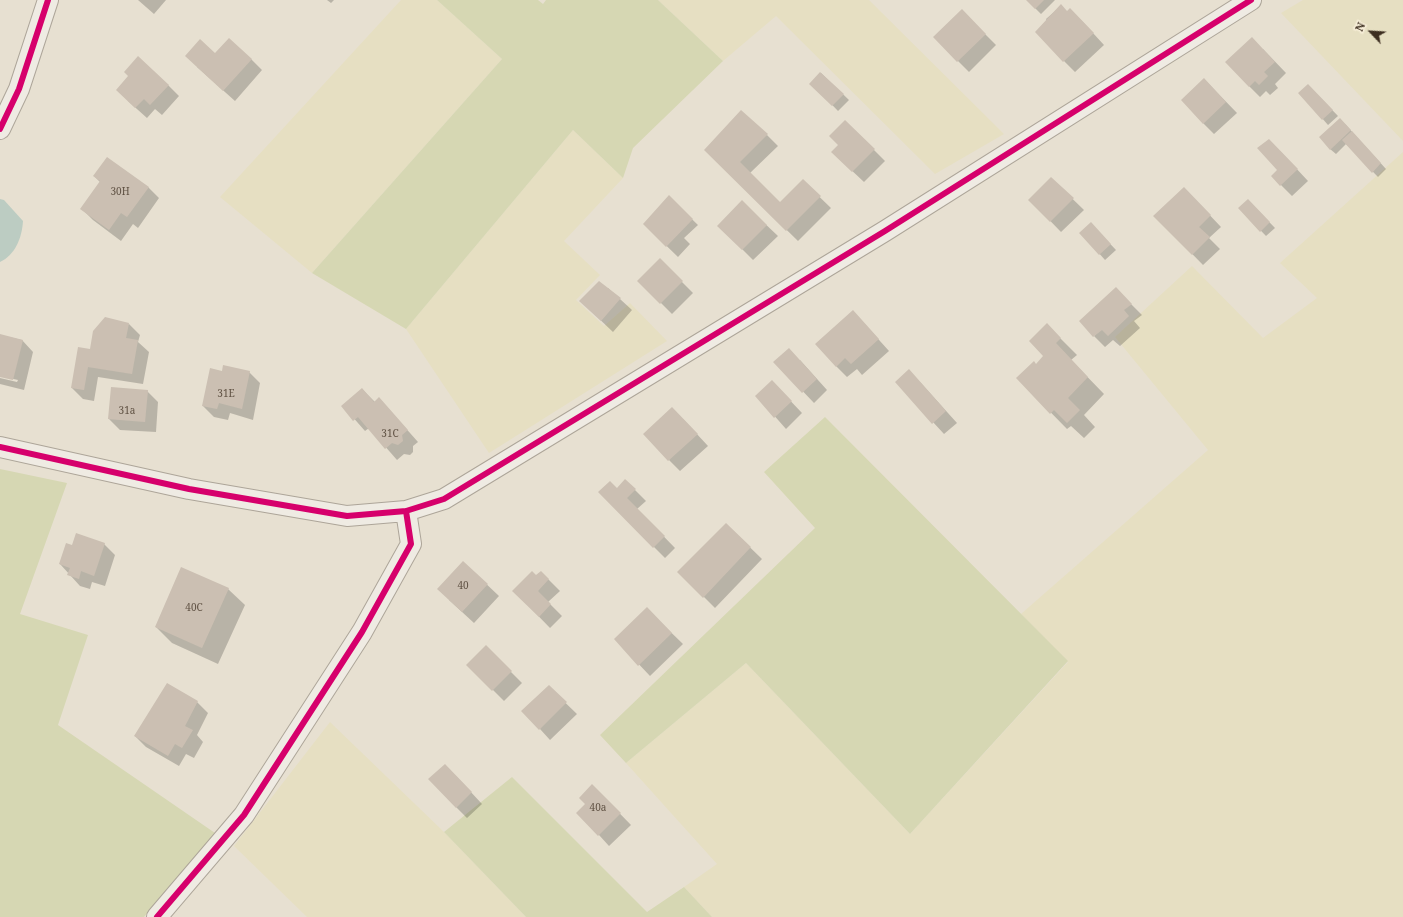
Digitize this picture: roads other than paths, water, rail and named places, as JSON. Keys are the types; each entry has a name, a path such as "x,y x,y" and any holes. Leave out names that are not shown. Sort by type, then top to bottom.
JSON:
{"street":[{"path":"0,129 19,89 48,0"},
{"path":"0,447 189,489 347,516 406,511 444,499 885,231 1251,0"},
{"path":"157,917 244,815 362,632 411,544 406,511"}]}
